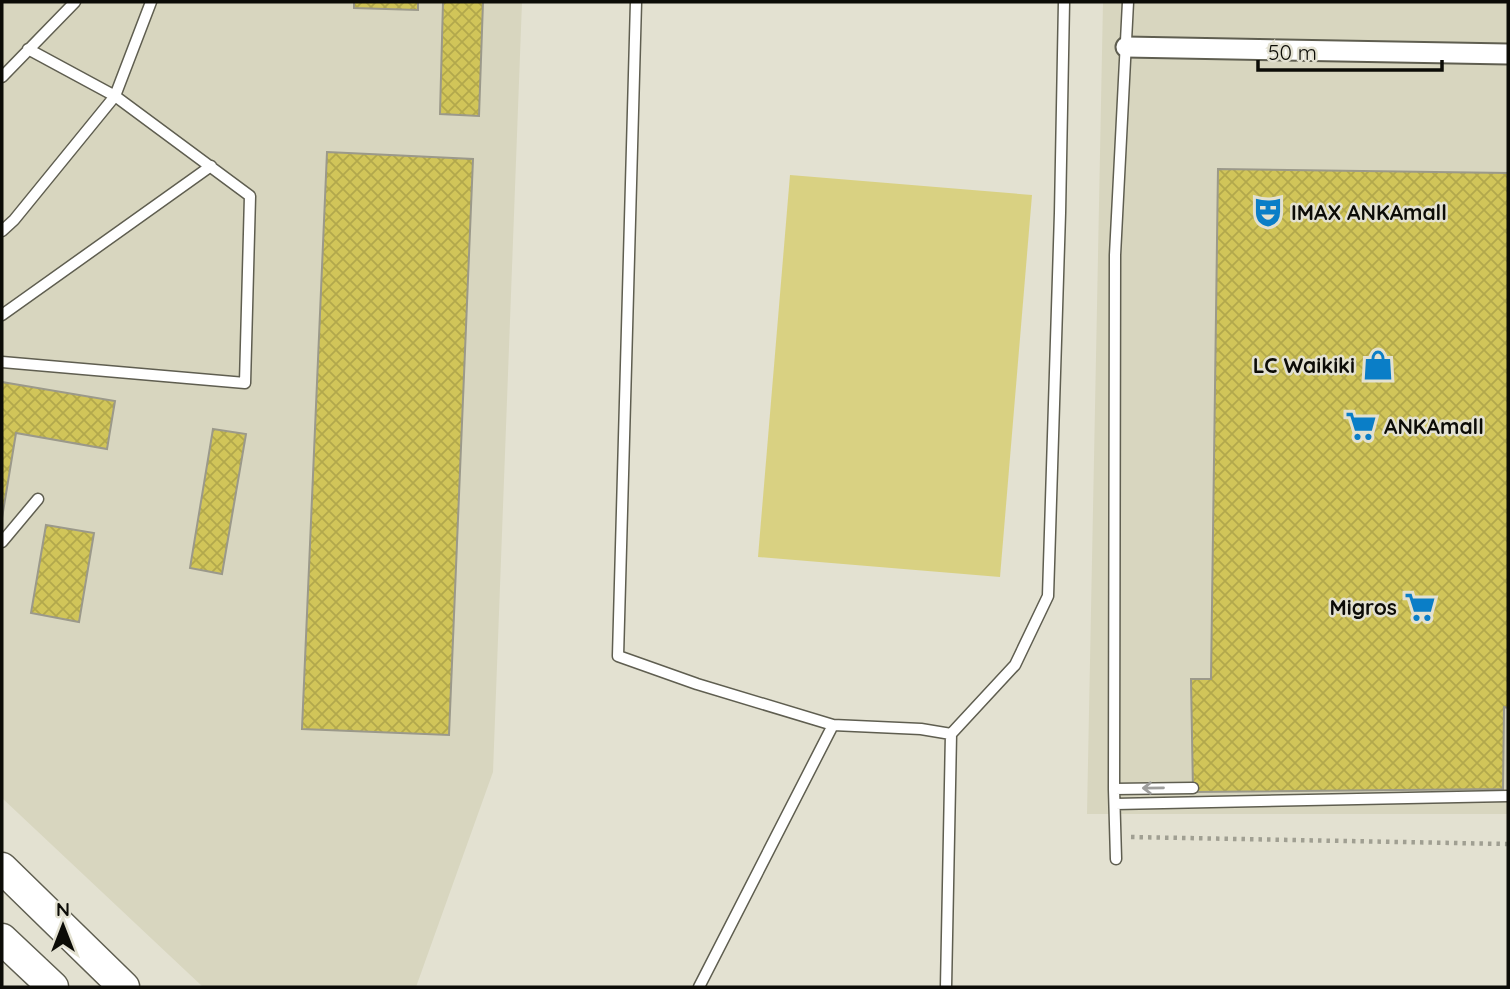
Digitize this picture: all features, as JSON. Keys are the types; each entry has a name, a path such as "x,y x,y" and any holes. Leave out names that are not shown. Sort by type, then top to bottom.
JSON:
{"main road":[{"path":"2,869 124,987"},
{"path":"2,939 52,987"}],"street":[{"path":"1126,47 1508,54"}],"lane":[{"path":"2,76 75,2"},
{"path":"2,231 115,96 151,2"},
{"path":"636,2 618,656 697,684 833,725 921,729 951,734"},
{"path":"946,987 951,734 1015,665 1048,596 1064,2"},
{"path":"1116,859 1115,255 1128,2"},
{"path":"2,362 245,383 250,196 115,96 29,48"},
{"path":"2,315 211,166"},
{"path":"2,542 38,499"},
{"path":"699,987 833,725"},
{"path":"1114,789 1193,788"},
{"path":"1115,804 1508,796"}],"path":[{"path":"1116,837 1508,845"}],"shaded area":[{"path":"2,2 522,2 493,772 416,987 203,987 2,798"},
{"path":"1103,2 1508,2 1508,814 1087,814"},
{"path":"790,175 1032,195 1000,577 758,557"}],"building":[{"path":"354,2 418,2 418,10 354,8"},
{"path":"443,2 483,2 479,116 440,114"},
{"path":"327,152 473,159 449,735 302,729"},
{"name":"ANKAmall","path":"1218,169 1508,173 1508,708 1504,707 1503,789 1193,792 1191,679 1211,679"},
{"path":"2,382 115,401 107,449 16,433 2,518"},
{"path":"213,429 246,434 222,574 190,568"},
{"path":"46,525 94,533 79,622 31,613"}],"place":[{"name":"IMAX ANKAmall","path":"1268,212"},
{"name":"LC Waikiki","path":"1378,365"},
{"name":"ANKAmall","path":"1361,426"},
{"name":"Migros","path":"1420,607"}]}
